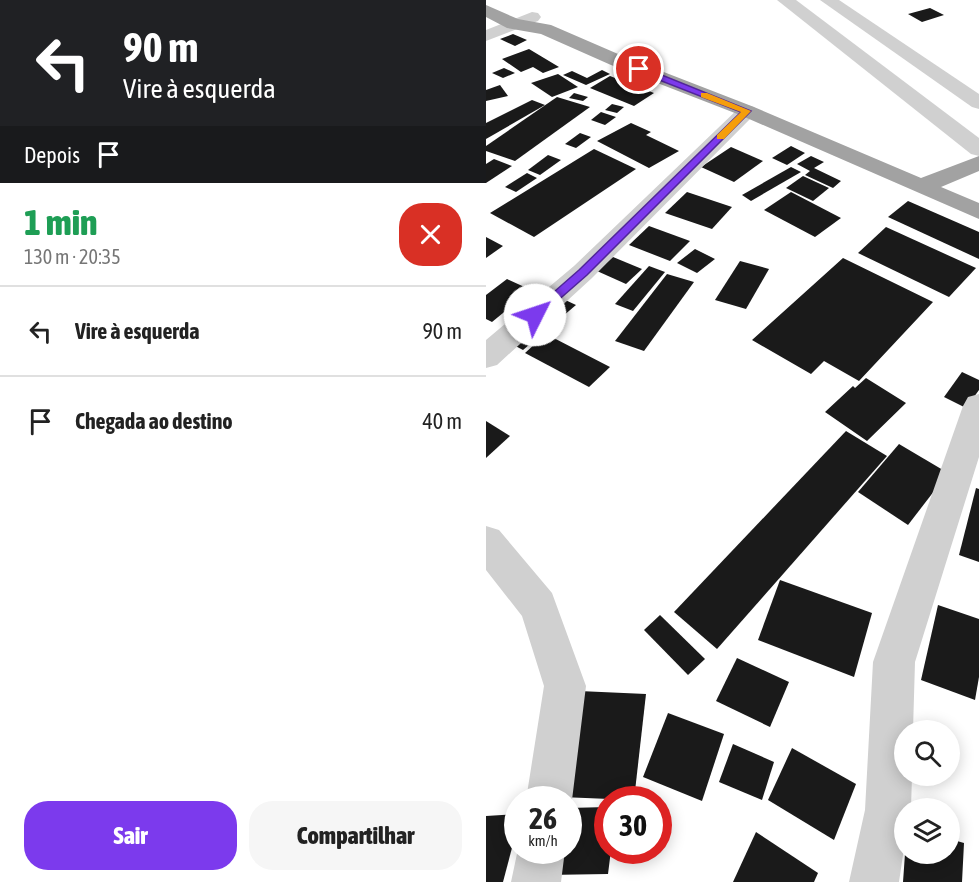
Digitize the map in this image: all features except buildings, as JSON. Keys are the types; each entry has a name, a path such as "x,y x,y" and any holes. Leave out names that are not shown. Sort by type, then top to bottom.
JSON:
{"highway":[{"path":"499,0 539,23 618,61 747,111 979,212"},
{"path":"486,10 513,24 539,23"},
{"path":"922,186 979,163"}],"street":[{"path":"785,0 979,148"},
{"path":"828,0 979,103"},
{"path":"486,36 513,24"},
{"path":"486,357 583,272 747,111"},
{"path":"874,882 888,810 894,662 979,406"},
{"path":"486,542 538,606 565,686 551,786"},
{"path":"537,882 539,864"}],"slow traffic":[{"path":"704,95 747,111 721,137"}],"route":[{"path":"535,315 583,272 747,111 639,69"}]}
